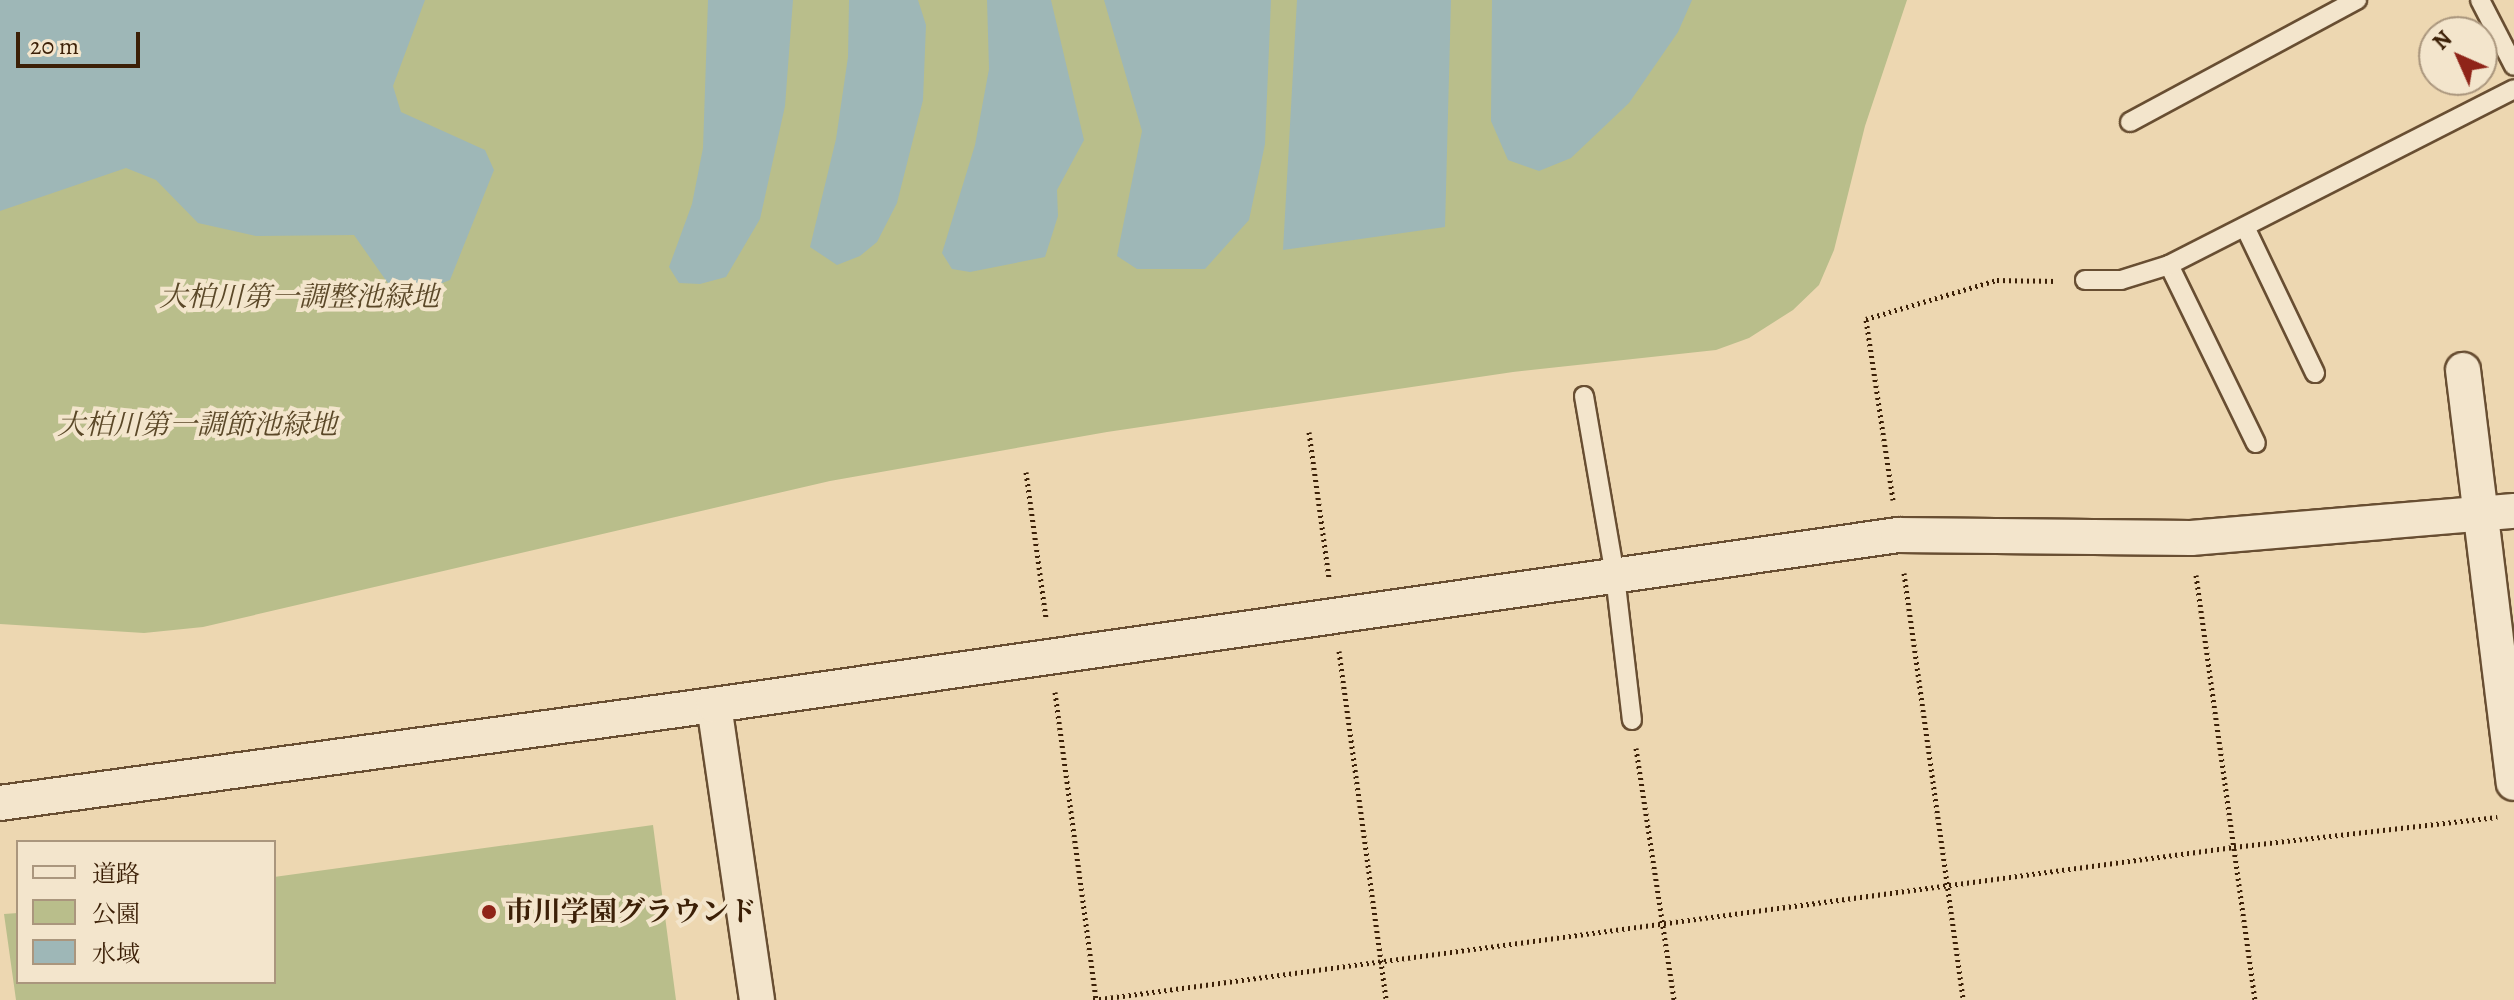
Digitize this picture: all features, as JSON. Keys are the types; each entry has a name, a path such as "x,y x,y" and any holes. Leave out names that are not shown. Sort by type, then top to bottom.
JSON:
{"street":[{"path":"2463,370 2497,512 2514,783"},
{"path":"0,803 1051,658 1898,535 2191,538 2497,512"},
{"path":"714,705 757,1000"}],"lane":[{"path":"2130,122 2357,0"},
{"path":"2480,0 2514,66"},
{"path":"2085,280 2121,280 2169,265 2514,89"},
{"path":"2245,227 2315,373"},
{"path":"2169,265 2256,443"},
{"path":"1584,396 1615,576 1632,720"}],"path":[{"path":"1309,432 1386,1000"},
{"path":"1026,472 1095,1000 2234,847 2514,815"},
{"path":"2191,538 2255,1000"},
{"path":"1632,720 1674,1000"}],"green space":[{"name":"大柏川第一調節池緑地","path":"0,0 1907,0 1865,126 1834,250 1819,285 1793,310 1749,338 1716,350 1513,372 1107,432 830,481 203,627 144,633 0,624"},
{"path":"653,825 676,1000 16,1000 4,914 16,913 16,984 276,984 276,877"}],"water":[{"path":"0,0 425,0 393,86 401,112 485,150 494,170 450,280 427,289 392,289 354,235 256,236 198,223 156,180 126,168 0,211"},
{"path":"708,0 793,0 785,106 760,219 726,277 700,284 679,283 669,267 692,204 703,148"},
{"path":"849,0 918,0 926,25 923,100 897,203 877,242 860,256 837,265 810,247 836,139 848,57"},
{"path":"987,0 1051,0 1084,140 1057,190 1058,216 1045,257 970,272 952,269 942,253 975,145 989,69"},
{"path":"1104,0 1271,0 1265,144 1249,220 1205,269 1137,269 1117,256 1142,131"},
{"path":"1297,0 1451,0 1445,227 1283,250"},
{"path":"1492,0 1692,0 1678,32 1629,103 1571,158 1539,171 1508,160 1491,121"}],"place":[{"name":"市川学園グラウンド","path":"489,912"}],"park label":[{"name":"大柏川第一調整池緑地","path":"299,297"}]}
